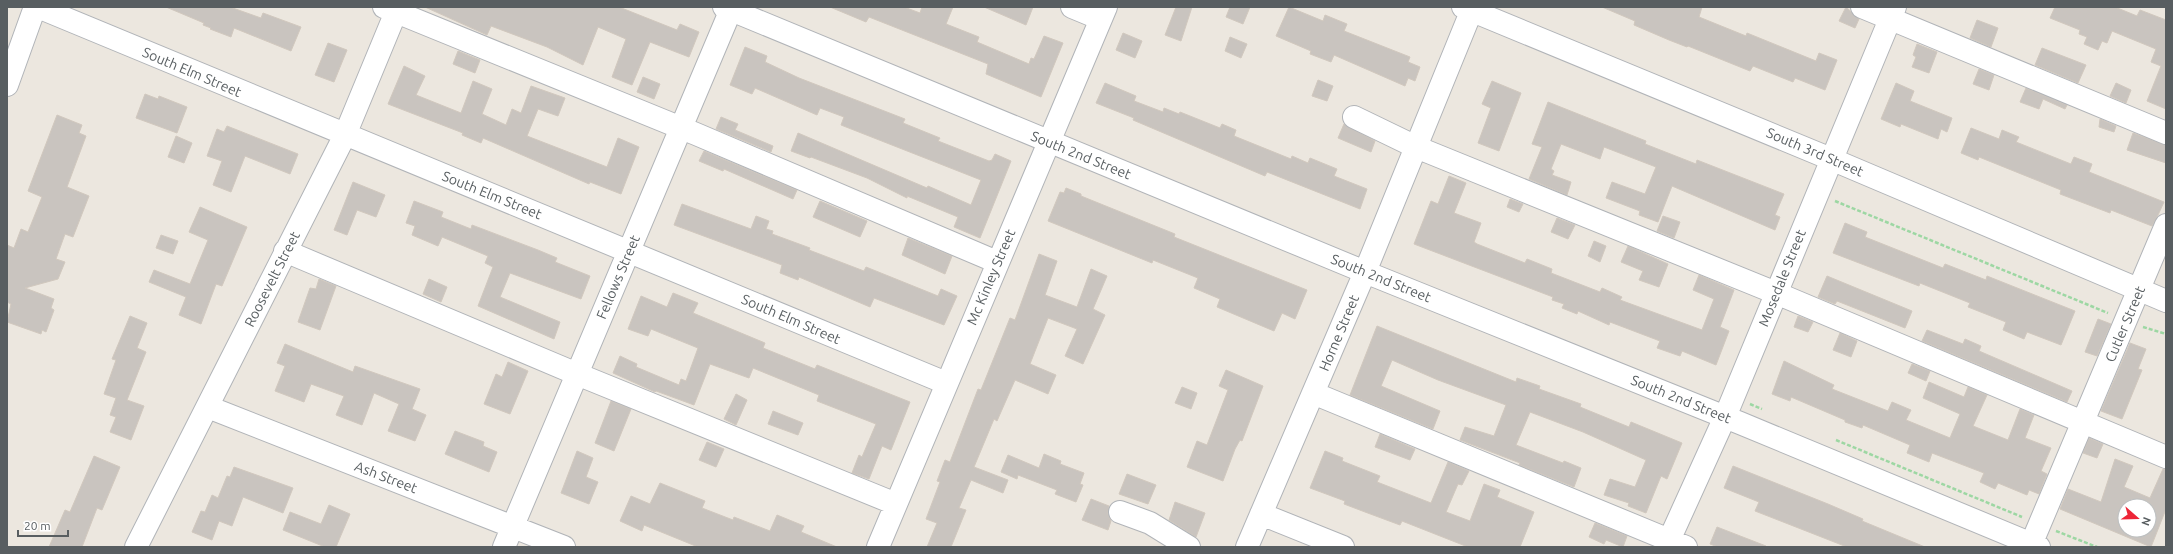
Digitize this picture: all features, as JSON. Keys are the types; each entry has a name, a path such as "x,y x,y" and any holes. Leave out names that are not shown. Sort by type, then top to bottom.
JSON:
{"street":[{"path":"7,85 36,7"},
{"name":"South Elm Street","path":"36,7 946,383"},
{"path":"1072,7 1104,13"},
{"path":"1862,7 1893,13 2166,133"},
{"name":"Fellows Street","path":"504,547 681,128 729,8"},
{"name":"South 2nd Street","path":"729,8 1049,142 1365,272 1725,417 2033,546"},
{"name":"Horne Street","path":"1247,547 1365,272 1416,148 1469,8"},
{"name":"South 3rd Street","path":"1469,8 2166,301"},
{"path":"393,9 681,128 997,262"},
{"name":"Roosevelt Street","path":"136,547 345,135 393,9"},
{"name":"Mc Kinley Street","path":"878,547 997,262 1104,13"},
{"name":"Mosedale Street","path":"1674,545 1831,159 1893,13"},
{"path":"1354,117 1416,148 1776,293 2166,457"},
{"name":"Cutler Street","path":"2033,546 2040,524 2082,422 2140,290 2166,225"},
{"path":"285,251 577,374 896,504"},
{"path":"1313,393 1674,545"},
{"name":"Ash Street","path":"208,407 564,547"},
{"path":"1120,512 1150,523 1189,547"},
{"path":"1261,514 1343,547"}],"path":[{"path":"1831,208 1834,200 2126,320 2166,334"},
{"path":"1752,396 1748,404 1769,412"},
{"path":"1832,439 2097,547"}],"building":[{"path":"166,7 230,7 261,18 263,13 301,27 291,51 234,28 231,37 210,29 211,28 203,25 204,23"},
{"path":"425,7 619,7 677,30 680,24 699,32 689,57 650,42 632,85 612,77 626,39 598,27 583,65 547,47 491,26 487,35"},
{"path":"830,7 904,7 920,13 922,7 953,7 946,24 979,37 977,42 1029,64 1031,58 1034,59 1044,36 1063,43 1041,97 986,74 988,64 869,17 866,22"},
{"path":"984,7 1033,7 1026,25"},
{"path":"1176,7 1192,7 1181,41 1165,35"},
{"path":"1230,7 1250,7 1243,24 1226,17"},
{"path":"1289,7 1323,21 1325,15 1347,24 1344,31 1410,57 1408,62 1420,67 1415,81 1408,78 1405,86 1334,55 1331,62 1310,54 1311,51 1276,36"},
{"path":"1602,7 1702,7 1699,17 1746,36 1747,33 1816,61 1819,53 1837,60 1825,90 1795,78 1793,82 1753,66 1750,71 1634,25 1635,21"},
{"path":"1846,7 1859,19 1855,28 1839,21"},
{"path":"2055,7 2115,7 2137,16 2140,10 2166,20 2166,109 2147,101 2161,66 2151,62 2156,49 2112,31 2107,43 2102,41 2098,50 2084,44 2087,37 2079,34 2080,30 2050,18"},
{"path":"1977,20 1998,28 1991,47 1970,38"},
{"path":"1123,33 1142,41 1135,58 1116,50"},
{"path":"1230,37 1247,44 1241,58 1225,51"},
{"path":"328,43 347,50 334,82 315,75"},
{"path":"1917,44 1937,52 1929,73 1912,67 1916,57 1913,55"},
{"path":"745,47 767,56 765,62 799,78 905,119 903,123 940,138 938,141 989,161 992,160 995,154 1011,161 980,238 954,227 958,217 907,196 907,198 867,178 791,151 798,133 927,188 928,186 971,205 981,180 841,125 844,117 820,108 817,115 755,88 752,94 730,85"},
{"path":"2042,48 2086,65 2078,83 2035,65"},
{"path":"458,51 480,60 475,73 453,64"},
{"path":"404,66 425,76 416,95 461,113 473,81 492,89 482,114 506,125 512,109 521,113 531,86 565,98 558,116 538,109 527,136 607,167 618,138 639,147 621,194 590,182 589,184 483,138 481,143 462,135 463,133 388,104"},
{"path":"1979,69 1994,75 1989,90 1973,84"},
{"path":"643,77 660,84 654,99 637,92"},
{"path":"1318,80 1333,86 1327,101 1312,96"},
{"path":"1492,81 1521,93 1499,151 1478,143 1491,108 1482,104"},
{"path":"1105,83 1136,96 1134,101 1163,112 1164,108 1179,114 1180,112 1220,128 1222,124 1236,130 1234,136 1291,159 1292,156 1308,163 1310,158 1337,169 1334,176 1367,189 1360,209 1267,172 1265,176 1133,120 1134,118 1096,103"},
{"path":"1896,83 1914,91 1910,101 1952,118 1947,132 1941,129 1938,139 1901,124 1900,127 1881,119"},
{"path":"2116,83 2131,90 2126,103 2110,96"},
{"path":"2026,88 2067,105 2065,109 2043,99 2039,109 2020,102"},
{"path":"145,94 158,99 159,96 187,107 177,133 136,118"},
{"path":"1548,102 1646,141 1645,144 1696,164 1697,160 1784,194 1775,215 1780,217 1775,230 1672,186 1658,222 1639,215 1640,211 1606,198 1612,182 1645,194 1656,167 1604,147 1600,159 1561,144 1551,169 1554,171 1552,175 1571,182 1567,195 1529,179 1542,147 1532,144"},
{"path":"57,115 82,125 79,133 86,136 67,187 89,196 73,237 65,234 56,259 65,262 58,279 25,288 54,299 51,308 54,310 46,332 42,330 41,334 7,322 11,304 7,302 7,245 14,248 21,229 28,232 42,197 28,191"},
{"path":"721,117 738,124 735,130 773,146 771,152 716,129"},
{"path":"2100,119 2116,126 2114,132 2099,127"},
{"path":"1344,124 1375,141 1371,152 1338,138"},
{"path":"227,126 298,154 290,174 245,156 231,192 213,185 222,161 207,156 217,129 224,132"},
{"path":"1971,128 1999,139 2002,130 2019,137 2016,142 2071,164 2074,157 2092,164 2089,172 2164,202 2152,226 2111,210 2110,213 2060,194 2061,190 1979,157 1978,160 1961,153"},
{"path":"2133,133 2166,145 2166,163 2127,150"},
{"path":"176,136 192,143 184,163 168,157"},
{"path":"704,151 797,190 793,199 724,169 723,171 699,161"},
{"path":"1449,176 1466,183 1454,213 1481,223 1474,242 1477,244 1525,263 1527,259 1552,269 1551,273 1600,292 1602,288 1622,297 1620,300 1702,330 1714,299 1693,290 1699,275 1734,290 1720,327 1729,331 1716,365 1682,351 1680,356 1657,348 1660,341 1610,322 1609,325 1578,311 1577,314 1562,308 1564,304 1552,300 1553,297 1414,244 1431,201 1438,204"},
{"path":"353,182 385,195 376,217 357,210 347,235 334,230"},
{"path":"1066,188 1081,194 1081,196 1175,234 1174,237 1307,290 1295,319 1282,313 1274,331 1217,307 1220,299 1194,288 1198,278 1153,260 1152,263 1048,221 1060,192 1064,193"},
{"path":"1510,199 1523,204 1519,212 1507,207"},
{"path":"414,201 443,212 441,217 471,229 472,225 538,250 557,258 555,262 590,276 581,299 510,273 500,297 560,322 554,339 478,306 493,267 485,263 488,256 442,237 438,246 412,235 415,226 406,223"},
{"path":"820,201 867,221 860,237 813,217"},
{"path":"682,204 751,229 756,216 769,221 766,229 773,231 772,234 810,248 809,250 864,271 866,267 938,296 941,289 957,296 944,325 874,298 870,307 799,277 798,280 780,273 782,265 674,225"},
{"path":"200,207 247,227 222,286 216,284 201,324 179,315 186,297 149,282 154,270 190,284 208,240 189,232"},
{"path":"1663,216 1680,222 1674,238 1657,231"},
{"path":"1557,218 1575,225 1568,239 1551,232"},
{"path":"1845,223 1867,232 1865,237 1943,268 1945,264 1986,280 1987,276 2075,311 2061,345 2027,332 2024,339 2003,330 2006,322 1968,307 1970,303 1920,283 1919,286 1833,253"},
{"path":"161,235 178,241 173,254 156,248"},
{"path":"908,238 952,256 945,274 902,255"},
{"path":"1594,241 1606,246 1600,262 1588,256"},
{"path":"1628,246 1668,264 1659,287 1639,280 1643,271 1621,262"},
{"path":"1039,254 1057,261 1045,295 1077,307 1091,269 1107,276 1093,309 1105,315 1083,364 1065,356 1077,329 1048,318 1030,364 1056,375 1048,394 1015,380 997,421 994,419 974,467 1008,480 1003,493 971,480 959,508 966,510 951,547 927,547 937,523 926,519 940,482 937,481 945,460 950,462 978,389 981,390 1010,318 1015,320"},
{"path":"1827,276 1912,311 1905,328 1837,301 1835,304 1818,297"},
{"path":"319,279 336,286 320,330 298,322 310,288 316,289"},
{"path":"429,279 447,287 441,302 423,294"},
{"path":"673,293 698,303 693,313 765,343 763,348 815,369 817,365 910,402 891,450 882,446 869,479 852,473 859,455 862,457 876,424 817,401 819,395 753,368 749,378 710,364 694,405 656,391 655,392 613,373 620,356 637,364 636,367 679,385 681,379 686,381 698,348 651,329 648,336 628,329 641,296 667,307"},
{"path":"130,316 147,323 137,348 146,352 127,400 144,406 131,440 110,432 116,417 110,415 116,398 104,394 116,360 112,359"},
{"path":"1798,316 1813,322 1808,332 1794,327"},
{"path":"2098,319 2111,324 2097,356 2085,352"},
{"path":"1377,326 1516,382 1517,378 1540,386 1539,389 1581,404 1580,407 1629,427 1631,422 1682,443 1667,479 1661,476 1646,513 1628,506 1629,503 1604,495 1610,479 1635,487 1646,460 1583,432 1530,412 1516,445 1563,463 1564,461 1581,468 1574,487 1519,465 1520,463 1460,440 1465,427 1494,436 1506,405 1438,380 1392,360 1381,386 1440,411 1433,429 1350,395"},
{"path":"1927,330 1963,344 1965,339 1981,346 1979,351 2072,391 2067,402 1922,341"},
{"path":"1840,333 1857,341 1851,357 1833,350"},
{"path":"2130,343 2146,349 2138,369 2142,370 2122,419 2101,411"},
{"path":"285,344 353,372 355,366 420,389 412,409 426,415 415,441 388,431 399,404 374,393 362,425 336,415 344,396 311,384 304,402 275,391 285,366 277,363"},
{"path":"1784,361 1834,385 1832,389 1888,411 1892,402 1911,410 1906,420 1950,438 1960,414 1923,398 1929,382 1964,397 1968,387 1987,395 1973,426 2008,440 2020,409 2034,415 2025,438 2051,448 2041,471 2047,474 2039,494 2029,490 2027,495 1998,483 1995,489 1980,482 1984,473 1932,453 1929,462 1907,453 1910,445 1863,425 1862,428 1845,422 1845,420 1791,397 1790,401 1772,394"},
{"path":"508,362 528,371 510,414 484,404 496,374 502,377"},
{"path":"1912,364 1930,371 1926,381 1908,373"},
{"path":"1226,370 1263,386 1242,441 1240,440 1235,449 1223,481 1187,467 1197,441 1207,445 1228,390 1219,386"},
{"path":"1182,387 1197,393 1191,409 1175,403"},
{"path":"736,394 747,400 736,425 724,419"},
{"path":"611,401 631,409 614,451 595,443"},
{"path":"773,411 803,423 798,435 768,424"},
{"path":"455,431 484,442 483,446 497,452 489,472 445,454"},
{"path":"1380,434 1415,449 1410,460 1375,447"},
{"path":"2089,438 2103,444 2097,458 2083,453"},
{"path":"707,442 724,449 716,467 699,460"},
{"path":"577,451 593,458 586,477 598,482 589,504 561,493"},
{"path":"1325,451 1343,458 1342,461 1380,476 1377,482 1431,503 1448,462 1469,471 1462,485 1458,484 1446,512 1470,521 1484,484 1500,490 1497,497 1534,512 1520,547 1468,547 1402,521 1400,525 1365,512 1344,504 1345,501 1310,488"},
{"path":"1044,454 1061,461 1060,464 1084,473 1080,484 1083,485 1076,502 1055,494 1057,490 1018,475 1017,479 1001,472 1008,455 1039,468"},
{"path":"94,456 120,467 102,510 97,508 82,547 49,547 65,510 70,512"},
{"path":"2115,459 2133,466 2124,487 2150,498 2117,498 2117,533 2060,509 2068,489 2101,502"},
{"path":"1733,466 1828,504 1863,519 1862,521 1925,547 1847,547 1755,511 1759,502 1724,488"},
{"path":"234,467 293,488 283,513 243,497 232,526 219,521 212,540 192,532 201,511 205,512 212,495 218,498 227,476 230,477"},
{"path":"2163,469 2166,469 2166,509 2157,532 2157,498 2150,498"},
{"path":"1127,474 1156,485 1148,504 1119,494"},
{"path":"660,483 705,501 702,508 733,520 734,517 770,531 777,515 804,526 801,532 837,547 698,547 644,525 642,531 620,521 631,496 650,504"},
{"path":"1091,499 1109,506 1108,514 1111,521 1108,530 1082,520"},
{"path":"1175,502 1205,513 1196,537 1169,520"},
{"path":"329,505 350,514 336,547 325,547 283,530 290,512 321,524"},
{"path":"1595,523 1627,536 1623,547 1606,540 1604,544 1589,537"},
{"path":"1717,527 1766,547 1718,547 1710,544"},
{"path":"2129,538 2155,538 2151,547"}]}
